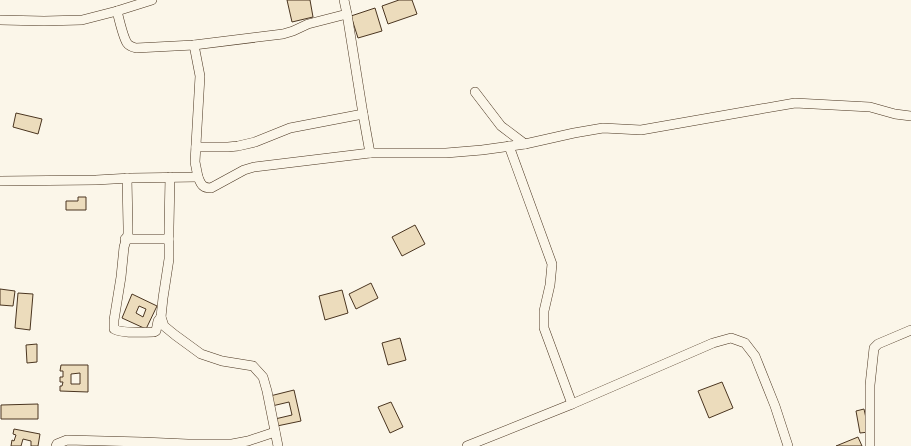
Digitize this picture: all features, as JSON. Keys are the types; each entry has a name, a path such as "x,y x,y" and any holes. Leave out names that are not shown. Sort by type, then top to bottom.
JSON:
{"street":[{"path":"0,20 82,20 152,0"},
{"path":"344,0 348,14 370,153"},
{"path":"117,11 127,44 136,48 194,45 283,34 308,24 348,14"},
{"path":"194,45 200,76 195,162 198,176 203,187 207,188 211,188 244,170 254,168 370,153 446,153 482,150 525,144 603,128 641,130 795,103 870,107 895,114 911,116"},
{"path":"475,92 501,126 525,144"},
{"path":"196,147 238,146 256,142 290,128 363,114"},
{"path":"509,146 552,264 550,285 544,310 544,328 572,404"},
{"path":"0,181 96,180 198,176"},
{"path":"170,177 169,259 161,316 164,326 201,354 222,361 253,366 263,377 268,391 278,446"},
{"path":"127,178 128,234 125,239 114,329 154,332 156,331 158,321 161,316"},
{"path":"125,239 169,239"},
{"path":"870,446 870,385 874,348 878,344 911,330"},
{"path":"467,446 572,404 713,343 731,338 745,343 755,356 775,406 788,446"},
{"path":"56,446 57,444 67,440 232,444 248,441 275,432"}],"building":[{"path":"287,0 310,0 313,17 292,22"},
{"path":"399,0 412,0 417,14 388,24 382,6"},
{"path":"375,8 382,31 358,38 351,16"},
{"path":"16,113 42,119 38,134 13,127"},
{"path":"78,197 86,197 86,210 66,210 66,201 78,201"},
{"path":"415,225 425,244 402,256 392,237"},
{"path":"371,283 378,298 356,309 349,294"},
{"path":"0,289 15,291 13,306 0,305"},
{"path":"342,290 348,313 325,320 319,296"},
{"path":"18,293 33,294 30,330 15,328"},
{"path":"132,294 157,306 146,329 122,318","holes":["139,306 146,309 143,317 136,313"]},
{"path":"400,338 406,360 388,365 382,343"},
{"path":"37,344 37,362 27,363 26,345"},
{"path":"61,365 88,365 88,392 60,391 60,386 62,386 63,382 60,382 60,377 63,377 63,371 60,371","holes":["80,373 80,384 71,384 71,374"]},
{"path":"722,382 733,408 709,418 698,391"},
{"path":"294,390 301,421 277,426 275,419 292,415 289,402 272,406 270,396"},
{"path":"391,402 403,427 390,433 378,407"},
{"path":"38,404 38,419 1,419 1,405"},
{"path":"864,409 869,432 860,433 856,411"},
{"path":"14,429 40,434 38,446 31,446 31,441 23,439 21,446 11,446 12,440 14,441 16,435 13,434"},
{"path":"858,437 862,446 836,446"}]}
